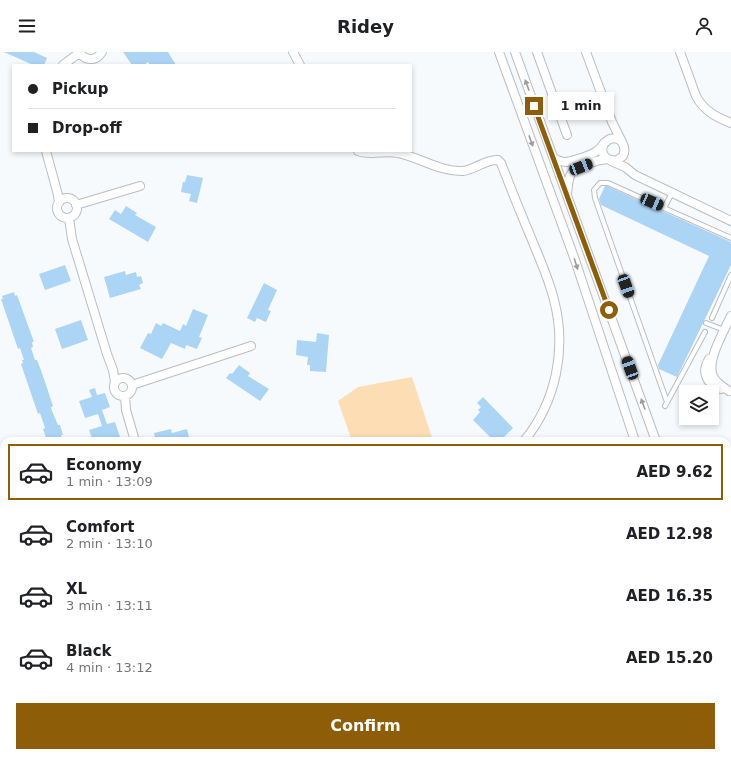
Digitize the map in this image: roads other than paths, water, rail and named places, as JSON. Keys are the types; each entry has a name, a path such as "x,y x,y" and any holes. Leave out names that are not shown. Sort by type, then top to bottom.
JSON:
{"street":[{"path":"64,64 79,52 84,58 90,60 97,58 102,52"},
{"path":"293,52 299,64"},
{"path":"499,52 575,260 634,437"},
{"path":"515,52 655,437"},
{"path":"537,52 567,135"},
{"path":"586,52 612,122 623,144 625,160 630,171"},
{"path":"680,52 699,102 712,114 731,123"},
{"path":"612,122 612,132 603,147 603,154 609,160 635,175 731,221"},
{"path":"554,159 564,162 595,153 606,142 616,139 623,144"},
{"path":"46,152 56,187 59,203 57,209 59,214 63,217 69,218 76,213 76,205 56,187"},
{"path":"363,152 396,153 442,168 458,171 468,170 493,160 498,160 501,163 551,288 559,325 558,364 552,388 542,416 527,437"},
{"path":"567,194 570,176 576,170 597,161 620,159 625,152"},
{"path":"76,205 140,186"},
{"path":"59,203 67,198"},
{"path":"69,218 72,239 112,366 115,392 120,396 125,396 131,391 132,385 128,379 123,377 112,366"},
{"path":"730,392 714,386 708,380 705,372 707,364 731,316"},
{"path":"132,385 251,346"},
{"path":"115,382 123,377"},
{"path":"125,396 126,410 133,437"}],"lane":[{"path":"667,402 595,198 594,190 600,183 608,183 731,238"},
{"path":"664,208 672,193"},
{"path":"712,318 731,275"},
{"path":"706,323 724,330"},
{"path":"666,406 705,332"}]}
